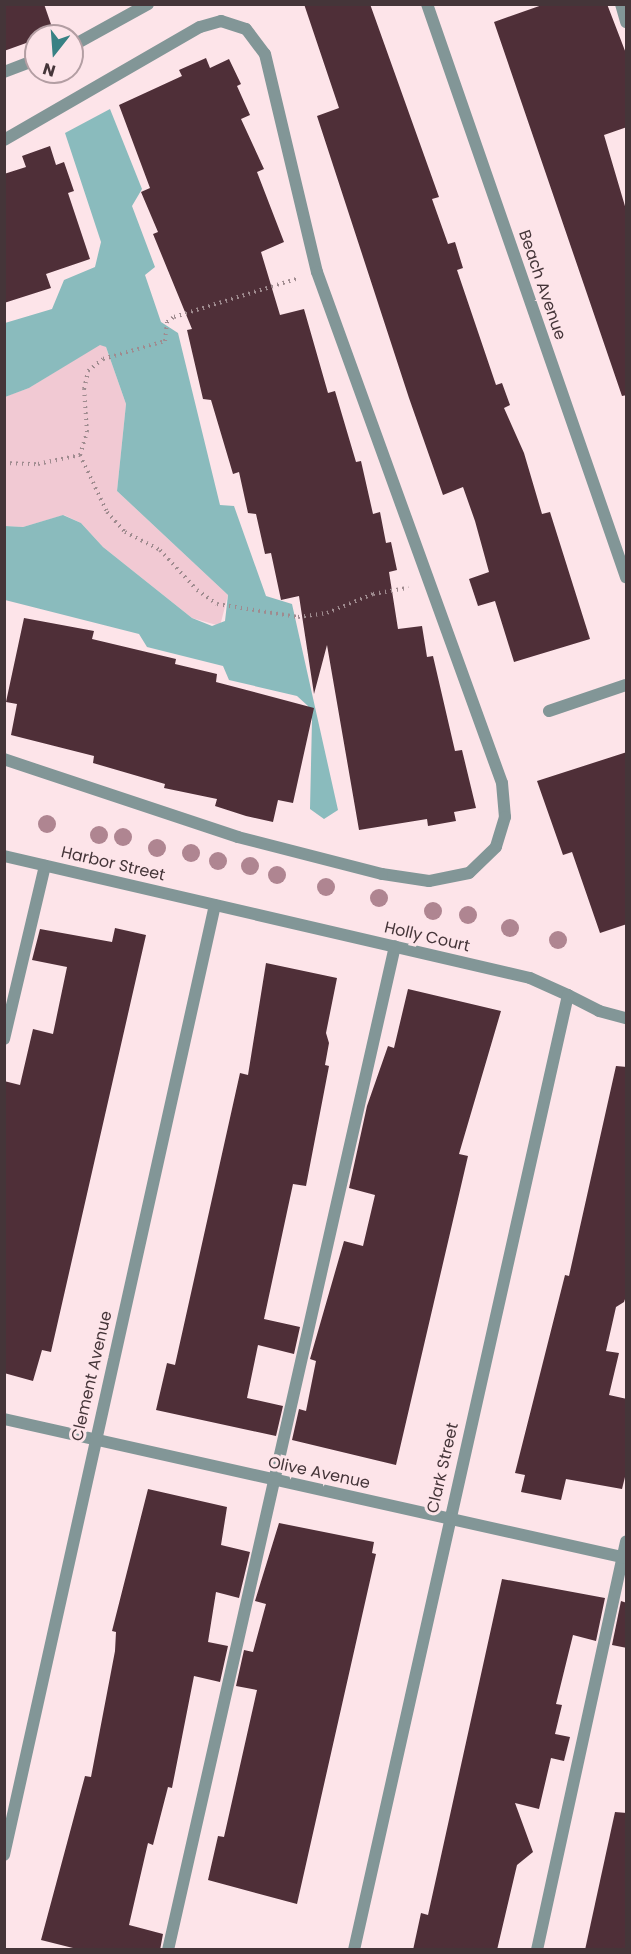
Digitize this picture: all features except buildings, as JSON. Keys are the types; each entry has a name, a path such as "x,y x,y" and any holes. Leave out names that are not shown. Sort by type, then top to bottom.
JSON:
{"street":[{"path":"84,39 148,4"},
{"name":"Beach Avenue","path":"427,4 627,577"},
{"path":"621,4 627,22"},
{"path":"4,140 200,27 221,21 246,29 266,54 317,272 432,585 501,783 506,817 496,847 469,873 429,881 382,874 238,837 4,759"},
{"path":"4,72 24,64"},
{"path":"549,711 627,685"},
{"name":"Harbor Street","path":"4,856 215,905"},
{"path":"4,1039 45,866"},
{"name":"Holly Court","path":"215,905 530,978 599,1011 627,1018"},
{"name":"Clement Avenue","path":"4,1855 215,905"},
{"path":"168,1950 395,946"},
{"name":"Clark Street","path":"354,1950 448,1518 568,995"},
{"name":"Olive Avenue","path":"4,1419 625,1558"},
{"path":"537,1950 627,1542"}],"path":[{"path":"317,272 167,322 165,341 103,359 88,371 86,380 87,432 80,455 107,512 125,532 160,550 197,590 217,604 298,617 327,613 373,594 432,585"},
{"path":"4,463 38,464 80,455"}],"shaded area":[{"path":"100,344 106,347 126,404 117,491 228,595 220,626 192,618 103,547 81,523 64,515 23,527 5,526 4,397 29,388"}],"water":[{"path":"110,109 142,189 132,206 155,267 145,275 161,322 178,333 220,505 234,506 266,596 292,604 338,810 324,819 310,809 312,720 308,706 297,696 229,680 223,666 147,647 139,634 5,600 5,526 23,527 63,515 81,523 103,547 192,618 212,626 225,621 228,595 117,491 126,404 106,347 100,345 29,388 5,397 5,323 52,309 64,280 95,267 101,242 65,133"}]}
